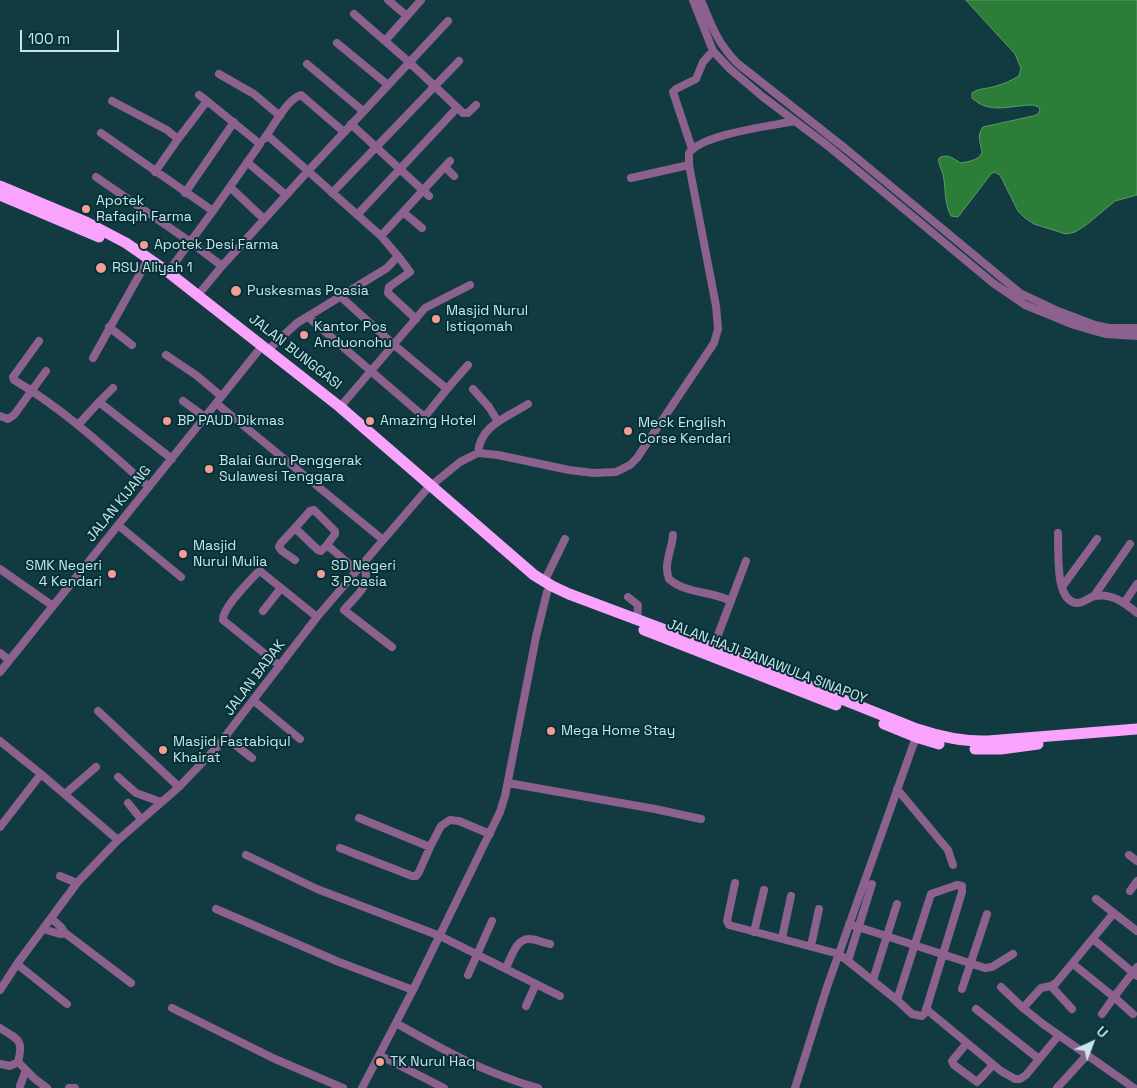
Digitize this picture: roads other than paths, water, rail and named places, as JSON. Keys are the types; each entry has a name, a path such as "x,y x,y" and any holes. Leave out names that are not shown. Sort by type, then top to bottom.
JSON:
{"highway":[{"name":"JALAN BUNGGASI","path":"1,191 126,244 198,295 213,311"},
{"name":"JALAN BUNGGASI","path":"67,218 146,263 213,311 340,407 429,487"},
{"name":"JALAN BUNGGASI","path":"263,350 429,487"},
{"name":"JALAN HAJI BANAWULA SINAPOY","path":"429,487 546,587 568,598 916,737 977,749 1001,749 1137,735"},
{"name":"JALAN HAJI BANAWULA SINAPOY","path":"568,598 637,620 713,648 944,741 988,741 1137,729"}],"street":[{"path":"388,0 407,16"},
{"path":"385,41 421,0"},
{"path":"693,0 713,51 742,81 828,146 986,278 996,280"},
{"path":"701,0 718,39 728,54 767,88 833,138 991,271 996,280 1018,301 1041,312 1096,332 1120,332 1137,328"},
{"path":"354,14 409,62 456,108 466,114 476,105"},
{"path":"198,295 264,219 448,21"},
{"path":"337,43 388,85"},
{"path":"692,149 673,92 696,80 703,62 713,51"},
{"path":"332,193 459,61"},
{"path":"307,64 363,111"},
{"path":"219,74 254,94 280,116"},
{"path":"199,95 260,144"},
{"path":"168,272 280,116 295,98 301,95 344,132"},
{"path":"112,101 160,126 178,139"},
{"path":"156,172 207,101"},
{"path":"357,215 456,108"},
{"path":"528,404 497,420 482,437 478,453 594,473 616,472 630,465 637,458 707,355 717,336 718,319 716,306 688,155 692,149 712,139 795,121"},
{"path":"186,193 234,122"},
{"path":"351,124 426,193"},
{"path":"100,133 212,211"},
{"path":"267,135 381,236 398,256 410,272 389,288 388,293 416,319"},
{"path":"828,146 833,138"},
{"path":"247,162 286,195"},
{"path":"381,236 403,212 426,193 448,164 454,176"},
{"path":"631,178 689,165"},
{"path":"96,177 190,241 222,266"},
{"path":"230,187 264,219"},
{"path":"403,212 422,228"},
{"name":"JALAN KIJANG","path":"0,672 205,417 263,350 308,316 387,268 398,256"},
{"path":"93,358 146,263"},
{"path":"340,407 428,306 470,285"},
{"path":"340,296 446,389"},
{"path":"308,316 370,372 423,416 427,414 468,365"},
{"path":"109,327 132,345"},
{"path":"1120,332 1137,336"},
{"path":"39,341 13,378 14,380 33,391 78,425 148,488"},
{"path":"166,355 196,375 219,400 382,539"},
{"path":"0,416 8,420 11,418 46,372"},
{"path":"78,425 113,388"},
{"path":"473,389 489,406 497,420"},
{"path":"183,401 205,417"},
{"path":"99,402 172,459"},
{"name":"JALAN BADAK","path":"0,990 76,884 118,840 179,787 225,737 317,617 382,539 429,487 460,462 478,453"},
{"path":"295,528 319,551 322,551 335,534 335,530 314,510 310,511 281,543 279,547 282,552 295,560"},
{"path":"118,526 181,577"},
{"path":"1058,533 1063,593 1067,599 1076,603 1083,602 1094,596 1130,544"},
{"path":"673,534 667,563 670,580 687,589 718,595 731,601"},
{"path":"366,1087 379,1055 440,936 500,812 508,783 546,587 564,539"},
{"path":"1062,587 1097,539"},
{"path":"327,545 356,570"},
{"path":"713,648 746,562"},
{"path":"344,610 365,586 368,576 362,563"},
{"path":"0,569 52,606"},
{"path":"280,666 228,626 222,618 232,603 258,572 317,617"},
{"path":"1124,602 1137,584"},
{"path":"263,611 281,588"},
{"path":"1094,596 1111,597 1124,602 1137,613"},
{"path":"628,597 638,605 637,620"},
{"path":"333,598 344,610 392,647"},
{"path":"0,653 9,660"},
{"path":"254,700 300,739"},
{"path":"98,710 179,787"},
{"path":"225,737 252,758"},
{"path":"848,961 854,925 916,737"},
{"path":"0,741 118,840"},
{"path":"65,794 96,767"},
{"path":"0,827 41,774"},
{"path":"118,777 136,793 160,802"},
{"path":"508,783 652,808 701,819"},
{"path":"897,790 941,842 950,855 953,866"},
{"path":"128,803 141,819"},
{"path":"359,818 430,847"},
{"path":"340,848 416,876 420,872 441,826 450,820 459,821 490,834"},
{"path":"246,855 317,889 440,936 560,996"},
{"path":"1129,855 1137,861"},
{"path":"60,876 76,884"},
{"path":"1130,891 1137,881"},
{"path":"734,883 728,923 731,926 839,954 915,1016 924,1015 944,954 962,892 962,886 953,886 931,894 897,1000"},
{"path":"796,1088 839,954 872,884"},
{"path":"754,932 764,890"},
{"path":"782,938 790,896"},
{"path":"1096,899 1137,931"},
{"path":"873,980 897,904"},
{"path":"216,908 339,962 413,990"},
{"path":"811,946 819,908"},
{"path":"962,989 987,914"},
{"path":"1023,1008 1041,988 1051,986 1073,964 1113,914"},
{"path":"51,918 65,933 131,983"},
{"path":"468,975 492,922"},
{"path":"854,925 985,968 992,967 1013,954"},
{"path":"43,929 60,934 65,933"},
{"path":"506,968 518,944 524,940 530,939 550,944"},
{"path":"1093,939 1136,972 1102,1014"},
{"path":"17,964 67,1004"},
{"path":"1073,964 1133,1014"},
{"path":"526,1006 536,984"},
{"path":"1051,986 1072,1009"},
{"path":"1001,987 1043,1024 1135,1087"},
{"path":"172,1008 275,1059 343,1088"},
{"path":"926,1009 966,1044 1015,1079 1020,1079 1039,1060 1059,1035"},
{"path":"976,1009 1039,1060"},
{"path":"396,1023 446,1052 475,1066 538,1088"},
{"path":"0,1028 20,1043 22,1048 18,1062 10,1066 0,1064"},
{"path":"966,1044 952,1061 954,1065 977,1082 993,1065"},
{"path":"379,1055 444,1088"},
{"path":"1057,1088 1087,1055"},
{"path":"18,1062 48,1088"},
{"path":"20,1086 26,1070"},
{"path":"69,1088 75,1088"}],"place":[{"name":"Apotek Rafaqih Farma","path":"86,209"},
{"name":"Apotek Desi Farma","path":"144,245"},
{"name":"RSU Aliyah 1","path":"101,268"},
{"name":"Puskesmas Poasia","path":"236,291"},
{"name":"Masjid Nurul Istiqomah","path":"436,319"},
{"name":"Kantor Pos Anduonohu","path":"304,335"},
{"name":"BP PAUD Dikmas","path":"167,421"},
{"name":"Amazing Hotel","path":"370,421"},
{"name":"Meck English Corse Kendari","path":"628,431"},
{"name":"Balai Guru Penggerak Sulawesi Tenggara","path":"209,469"},
{"name":"Masjid Nurul Mulia","path":"183,554"},
{"name":"SMK Negeri 4 Kendari","path":"112,574"},
{"name":"SD Negeri 3 Poasia","path":"321,574"},
{"name":"Mega Home Stay","path":"551,731"},
{"name":"Masjid Fastabiqul Khairat","path":"163,750"},
{"name":"TK Nurul Haq","path":"380,1062"}]}
